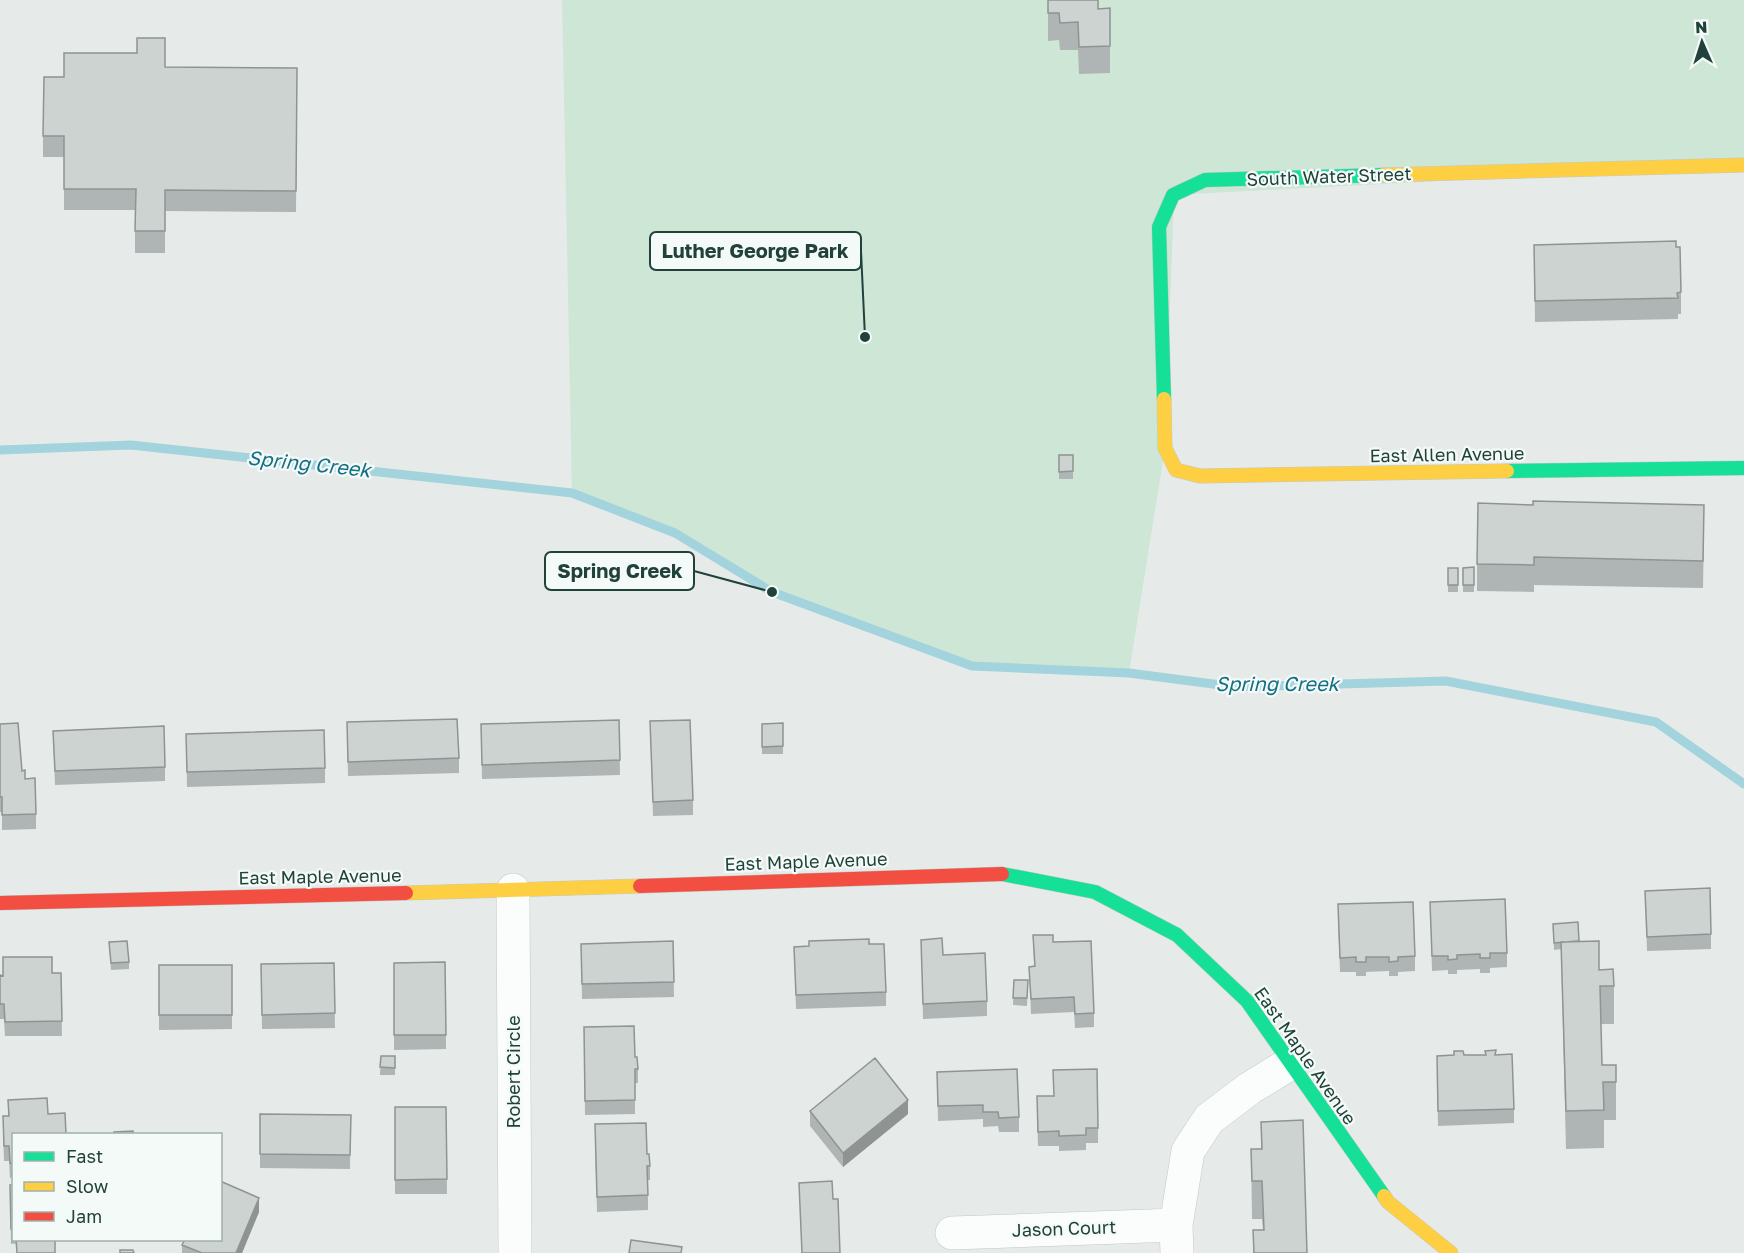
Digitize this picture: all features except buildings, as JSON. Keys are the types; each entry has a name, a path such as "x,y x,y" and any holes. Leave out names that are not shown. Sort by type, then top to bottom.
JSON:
{"street":[{"name":"South Water Street","path":"1165,448 1159,226 1173,195 1205,180 1744,165"},
{"name":"East Allen Avenue","path":"1165,448 1176,470 1200,476 1744,468"},
{"name":"East Maple Avenue","path":"0,903 513,890 999,873 1095,892 1177,934 1247,1001 1388,1202 1451,1253"},
{"name":"Robert Circle","path":"513,890 514,1253"},
{"path":"1177,1239 1188,1151 1209,1119 1250,1088 1292,1063"},
{"name":"Jason Court","path":"952,1233 1177,1239"}],"green space":[{"path":"562,0 1744,0 1744,165 1174,195 1165,448 1129,673 972,666 772,592 675,533 572,493"}],"waterway":[{"name":"Spring Creek","path":"0,450 131,445 572,493 675,533 772,592 972,666 1129,673 1236,687 1446,681 1656,722 1744,784"}],"traffic: fast":[{"path":"1164,399 1159,227 1173,195 1205,180 1383,175"},
{"path":"1507,471 1744,468"},
{"path":"1002,874 1095,892 1177,935 1247,1001 1384,1196"}],"traffic: slow":[{"path":"1383,175 1744,165"},
{"path":"1164,399 1165,448 1176,470 1200,476 1507,471"},
{"path":"406,893 640,886"},
{"path":"1384,1196 1388,1202 1451,1253"}],"traffic: jam":[{"path":"640,886 1002,874"},
{"path":"0,903 406,893"}],"place":[{"name":"Luther George Park","path":"865,337"},
{"name":"Spring Creek","path":"772,592"}]}
